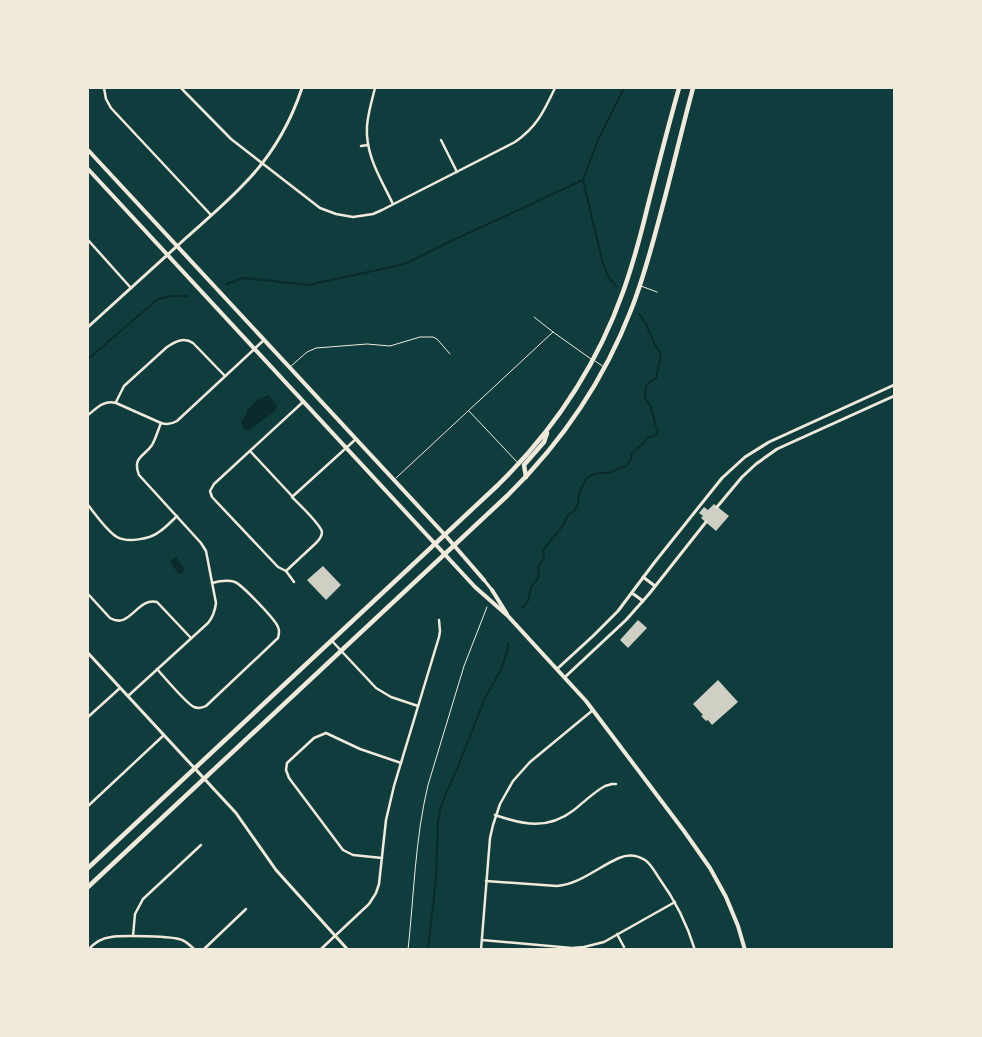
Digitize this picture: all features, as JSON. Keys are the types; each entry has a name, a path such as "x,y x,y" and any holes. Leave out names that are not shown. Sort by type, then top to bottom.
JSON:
{"main road":[{"path":"88,868 495,488 519,464 548,428 572,395 592,360 615,312 630,271 679,88"},
{"path":"88,887 504,499 526,477 565,430 590,393 626,324 656,230 693,88"},
{"path":"88,150 445,535 484,580"},
{"path":"88,169 444,554 484,596 508,616 593,710 710,868 733,912 745,950"},
{"path":"526,477 524,465 544,442 548,428"},
{"path":"492,590 508,616"}],"street":[{"path":"104,88 106,99 111,108 211,215"},
{"path":"181,88 223,132 314,204 336,214 352,217 372,214 394,204 515,142 533,128 540,119 554,88"},
{"path":"88,327 211,215 262,164 282,132 302,88"},
{"path":"375,88 368,118 368,145 374,165 394,204"},
{"path":"441,140 457,172"},
{"path":"362,146 368,145"},
{"path":"88,240 131,288"},
{"path":"116,403 124,386 168,347 181,340 194,343 225,376"},
{"path":"88,415 102,404 111,402 161,423 168,424 177,421 264,340"},
{"path":"557,669 609,621 722,478 745,457 769,442 894,385"},
{"path":"717,507 742,477 777,449 894,396"},
{"path":"294,582 286,571 278,567 212,497 210,491 214,484 303,402"},
{"path":"128,696 208,623 213,615 216,603 206,551 202,543 137,470 140,456 152,445 161,423"},
{"path":"292,497 356,439"},
{"path":"250,451 320,527 322,534 320,539 286,571"},
{"path":"88,505 112,534 129,540 159,533 177,516"},
{"path":"564,677 619,628 706,522"},
{"path":"643,577 655,586"},
{"path":"157,669 190,705 194,707 206,706 278,638 278,624 240,585 223,580 212,582"},
{"path":"484,580 492,590"},
{"path":"632,592 643,601"},
{"path":"88,594 110,618 119,621 126,619 144,603 148,601 156,602 191,638"},
{"path":"320,950 370,904 379,884 388,808 439,638 439,620"},
{"path":"331,640 376,688 391,697 418,706"},
{"path":"88,653 241,819 280,875 348,950"},
{"path":"88,718 120,688"},
{"path":"481,950 490,838 496,815 506,792 530,762 593,710"},
{"path":"382,858 352,855 343,850 289,778 286,770 287,763 314,738 326,733 360,749 401,763"},
{"path":"88,806 164,735"},
{"path":"496,815 524,824 550,822 565,816 605,786 616,784"},
{"path":"133,936 135,914 143,899 201,845"},
{"path":"486,881 564,886 622,856 640,857 649,864 675,902 695,950"},
{"path":"482,940 572,948 584,947 618,934 675,902"},
{"path":"203,950 246,909"},
{"path":"618,934 624,947"},
{"path":"88,950 97,942 118,936 179,938 188,943 194,950"}],"lane":[{"path":"640,285 657,292"},
{"path":"534,317 604,368"},
{"path":"394,480 553,332"},
{"path":"290,368 307,352 316,348 367,344 390,346 420,336 429,336 437,339 450,354"},
{"path":"469,410 519,464"}],"path":[{"path":"408,950 420,827 430,776 464,666 487,607"}],"water":[{"path":"269,395 277,406 274,412 251,429 245,430 241,421 246,415 246,411 259,399"},
{"path":"176,557 185,570 179,575 170,562"}],"building":[{"path":"714,504 729,516 716,531 701,518 703,516 699,513 704,507 708,510"},
{"path":"323,566 341,585 326,600 307,580"},
{"path":"638,620 647,628 628,648 620,640"},
{"path":"718,680 738,702 712,725 701,716 703,715 693,704"}],"waterway":[{"path":"226,284 244,278 308,285 396,266 409,262 583,180 597,142 624,88"},
{"path":"583,180 603,264 609,278 616,286"},
{"path":"88,359 158,299 171,296 188,296"},
{"path":"522,608 528,601 531,587 538,578 538,567 544,558 543,550 564,524 568,515 574,511 578,504 579,493 586,479 594,474 608,473 626,466 631,459 632,453 648,437 652,437 658,432 654,425 655,422 650,405 645,399 646,385 656,378 661,354 639,314"},
{"path":"428,950 436,879 440,809 485,698 501,670 508,643"}]}
